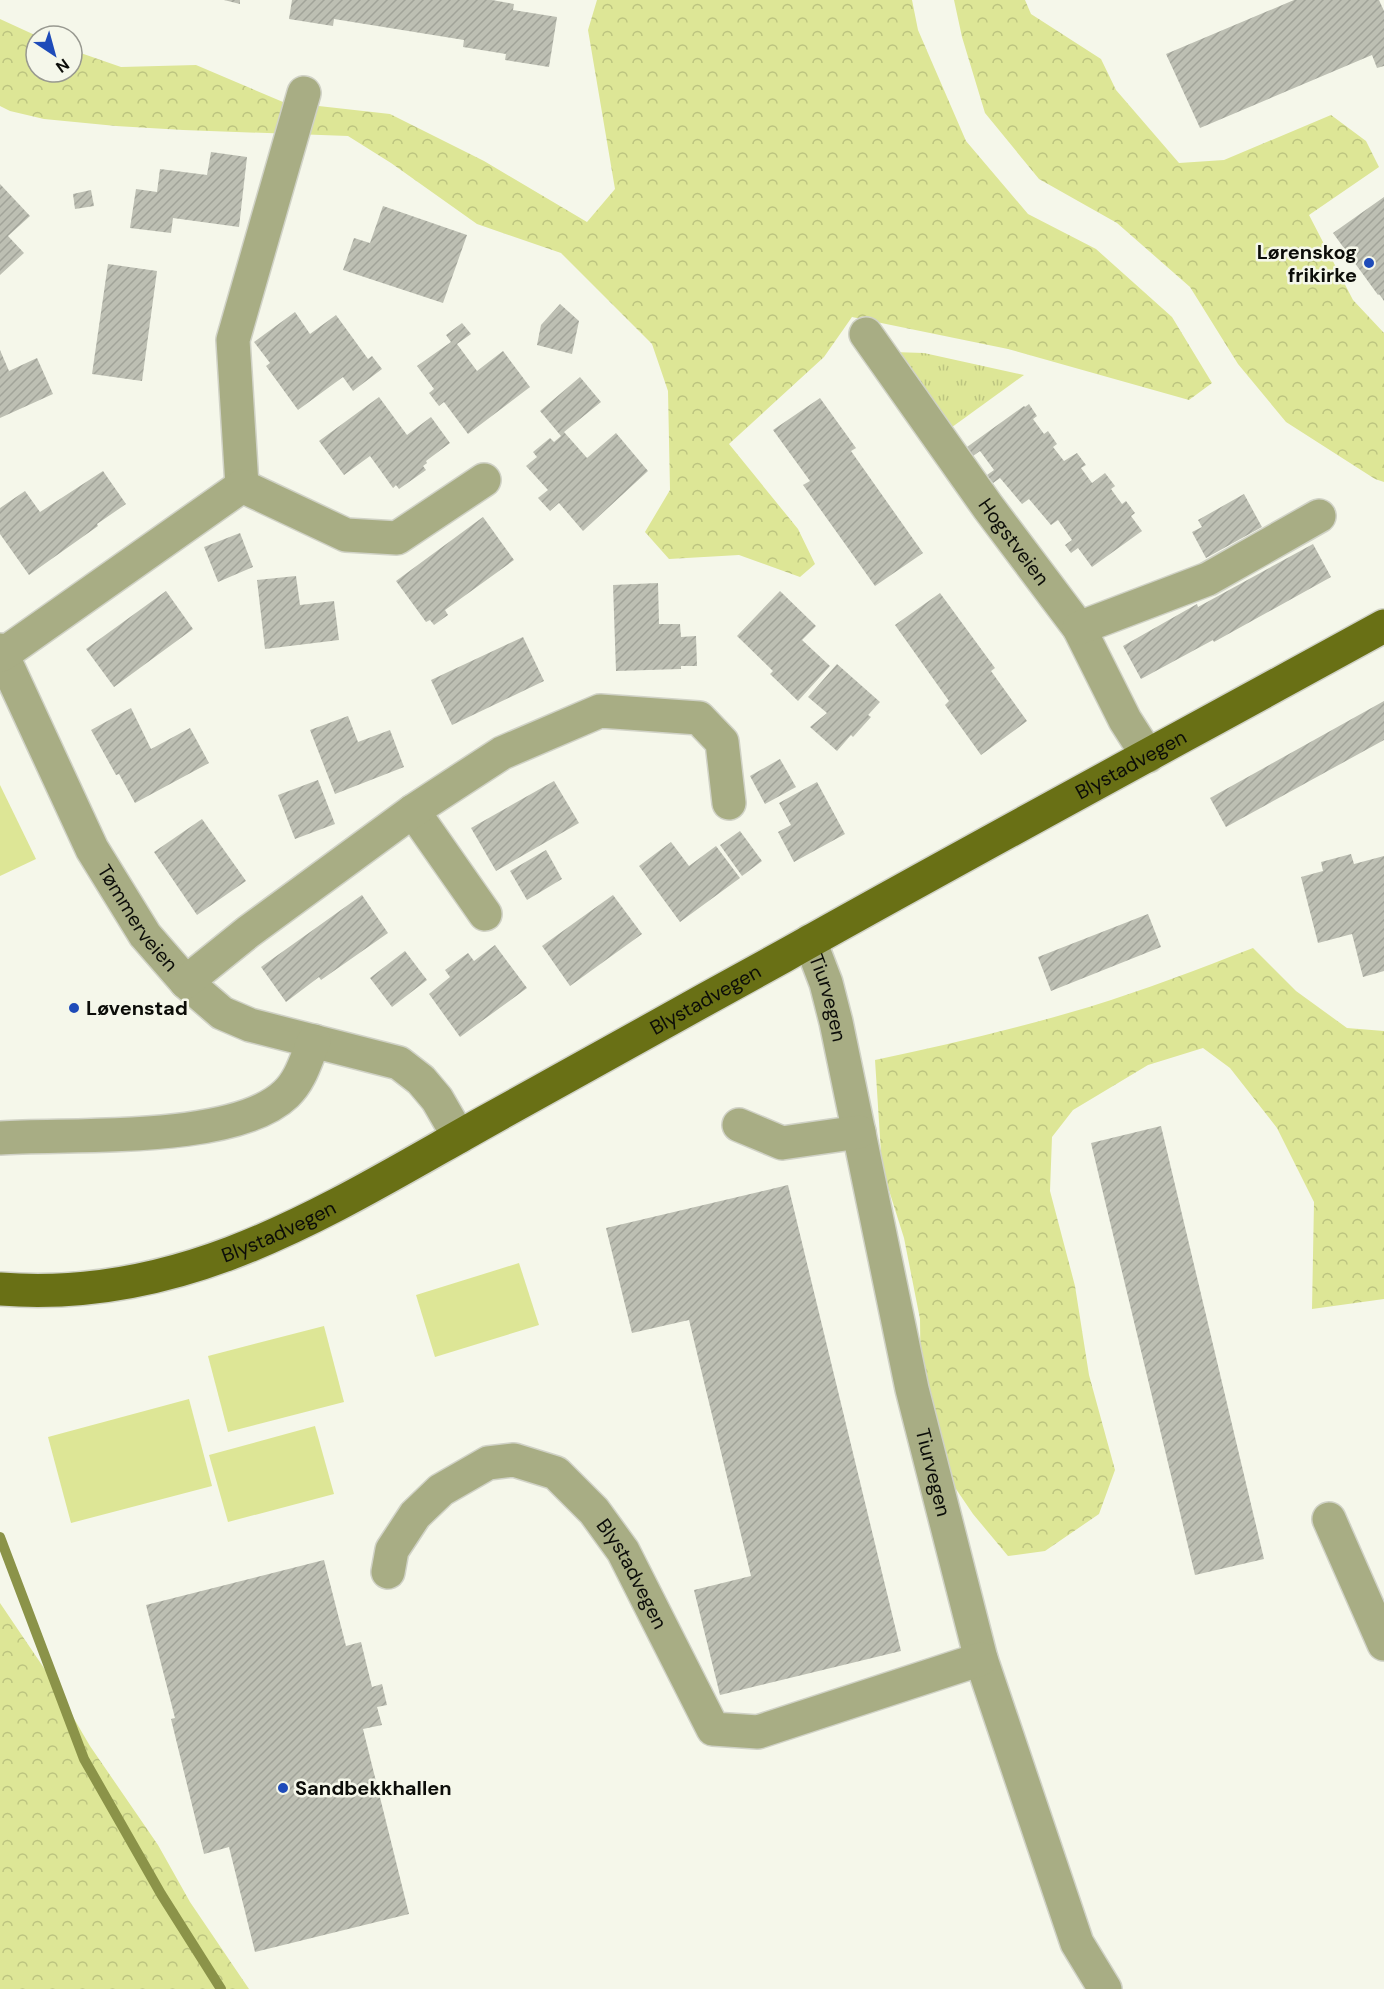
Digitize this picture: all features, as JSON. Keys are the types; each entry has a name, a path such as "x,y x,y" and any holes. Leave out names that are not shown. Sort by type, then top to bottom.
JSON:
{"main road":[{"name":"Blystadvegen","path":"0,1289 56,1290 97,1287 145,1279 189,1269 288,1229 344,1201 810,941 1384,626"}],"street":[{"path":"242,486 233,340 304,93"},
{"name":"Hogstveien","path":"866,334 988,507 1080,628 1125,720 1148,756"},
{"path":"242,486 346,535 398,538 484,480"},
{"path":"1,652 242,486"},
{"path":"1080,628 1208,579 1319,516"},
{"name":"Tømmerveien","path":"1,652 92,849 145,935 186,982 222,1013 250,1025 399,1063 421,1080 437,1099 459,1137"},
{"path":"186,982 248,932 413,811 502,753 600,711 699,718 722,742 729,803"},
{"path":"413,811 485,914"},
{"name":"Tiurvegen","path":"810,941 826,983 836,1022 912,1389 981,1659 1077,1944 1105,1989"},
{"path":"0,1138 151,1133 236,1121 271,1104 296,1084 314,1041"},
{"path":"739,1125 782,1143 859,1132"},
{"name":"Blystadvegen","path":"388,1572 392,1550 415,1515 441,1490 488,1463 514,1460 556,1473 594,1511 623,1551 713,1729 758,1732 981,1659"},
{"path":"1329,1519 1384,1644"}],"green space":[{"path":"597,0 912,0 918,30 966,141 1028,214 1096,249 1172,317 1212,383 1189,400 1008,349 852,317 824,357 729,444 798,529 815,564 800,577 739,555 669,559 645,532 670,490 668,391 652,344 561,253 477,224 391,163 348,136 116,126 44,119 10,111 0,106 0,19 24,30 24,84 84,84 84,54 121,67 196,65 283,102 390,114 484,161 587,222 615,189 588,30"},
{"path":"954,0 1025,0 1031,14 1101,59 1116,90 1179,163 1224,160 1331,115 1366,141 1379,167 1309,215 1353,300 1384,333 1384,482 1375,479 1286,422 1238,364 1190,287 1117,223 1039,179 985,113 962,37"},
{"path":"893,352 924,353 1024,375 948,430"},
{"path":"0,785 36,859 0,876"},
{"path":"1253,948 1296,991 1347,1028 1384,1031 1384,1299 1312,1309 1314,1202 1277,1128 1230,1068 1203,1048 1148,1065 1073,1110 1052,1137 1050,1191 1075,1286 1089,1375 1115,1470 1099,1514 1045,1551 1008,1556 973,1514 939,1464 921,1398 920,1319 904,1238 882,1168 875,1060 983,1036 1089,1007"},
{"path":"519,1263 539,1325 435,1357 416,1295"},
{"path":"324,1326 344,1402 228,1432 208,1356"},
{"path":"189,1399 212,1486 71,1523 48,1437"},
{"path":"315,1426 334,1494 228,1522 209,1455"},
{"path":"0,1603 46,1671 90,1746 158,1845 190,1902 249,1989 0,1989"}],"building":[{"path":"224,0 240,0 240,4"},
{"path":"292,0 492,0 514,4 513,10 557,17 549,67 505,60 506,54 463,47 464,40 334,19 333,26 289,19"},
{"path":"1294,0 1379,0 1384,11 1384,66 1377,68 1372,55 1200,128 1166,54"},
{"path":"211,152 247,157 239,227 173,218 171,233 130,228 136,189 157,192 160,169 207,175"},
{"path":"0,184 30,216 8,236 24,253 0,275"},
{"path":"91,190 94,206 75,209 73,194"},
{"name":"Lørenskog frikirke","path":"1384,197 1384,301 1333,233"},
{"path":"383,206 467,235 443,303 343,270 354,238 370,243"},
{"path":"108,264 157,271 142,381 92,374"},
{"path":"560,304 579,321 572,354 537,345 541,325"},
{"path":"295,312 310,334 336,315 368,359 372,356 382,369 353,391 343,377 298,410 266,366 270,363 254,342"},
{"path":"462,323 471,334 457,344 477,371 503,351 530,387 468,434 444,402 439,406 429,393 434,389 417,366 451,342 446,335"},
{"path":"0,350 9,371 37,358 53,394 0,418"},
{"path":"580,377 601,402 564,432 587,458 616,433 648,471 583,531 559,503 550,511 538,498 548,490 526,466 537,457 533,452 550,438 554,442 561,436 540,411"},
{"path":"379,397 407,435 431,417 450,443 426,461 427,463 423,466 426,470 399,489 396,485 393,488 370,456 344,475 319,441"},
{"path":"820,398 856,448 851,451 923,553 875,586 803,485 810,481 773,430"},
{"path":"1029,404 1037,416 1033,419 1044,434 1048,431 1057,444 1053,447 1064,461 1077,453 1086,465 1081,468 1092,483 1105,473 1115,486 1111,489 1122,504 1126,501 1135,513 1131,516 1142,531 1092,567 1078,548 1071,553 1065,545 1072,540 1058,520 1051,525 1029,499 1022,504 1000,478 993,483 987,475 994,470 980,451 973,456 967,447"},
{"path":"103,471 126,504 29,575 0,534 0,508 25,491 40,512"},
{"path":"1244,494 1262,527 1206,558 1192,532 1202,527 1198,520"},
{"path":"483,517 514,560 445,610 448,615 434,625 430,620 426,622 396,581"},
{"path":"240,533 253,567 218,582 204,547"},
{"path":"1313,544 1331,577 1214,642 1213,640 1141,679 1123,646 1197,604 1198,607"},
{"path":"296,576 300,605 334,601 339,640 265,649 257,580"},
{"path":"658,583 659,624 680,624 681,637 696,636 697,666 681,666 681,669 616,671 613,585"},
{"path":"166,591 193,629 114,687 86,649"},
{"path":"780,591 816,626 802,640 830,666 798,701 770,674 773,671 737,636"},
{"path":"940,593 995,668 991,671 1027,721 981,755 945,705 949,701 895,625"},
{"path":"523,637 544,681 452,725 431,680"},
{"path":"837,664 880,702 868,715 871,717 837,751 810,727 827,713 808,697"},
{"path":"1384,701 1384,740 1226,827 1210,798"},
{"path":"131,708 151,749 190,728 209,763 135,803 119,774 116,775 91,730"},
{"path":"348,716 358,742 390,730 404,767 335,794 310,730"},
{"path":"780,759 796,787 765,804 750,776"},
{"path":"318,780 335,824 295,839 278,795"},
{"path":"554,781 579,823 496,871 471,828"},
{"path":"817,782 845,834 794,862 778,832 791,825 779,803"},
{"path":"202,819 246,881 197,915 154,852"},
{"path":"740,831 762,861 742,876 720,845"},
{"path":"671,842 689,866 716,846 740,878 680,922 639,866"},
{"path":"546,850 562,879 527,900 510,871"},
{"path":"1351,854 1354,864 1384,856 1384,971 1363,977 1352,934 1318,943 1301,877 1323,871 1321,862"},
{"path":"362,895 388,933 321,980 319,977 286,1002 261,967"},
{"path":"613,895 642,934 570,986 542,946"},
{"path":"1148,914 1161,947 1051,991 1038,957"},
{"path":"495,945 527,988 460,1037 429,994 450,977 445,970 468,953 474,961"},
{"path":"405,951 427,980 392,1007 370,978"},
{"path":"1161,1126 1264,1559 1195,1575 1091,1143"},
{"path":"788,1185 901,1651 720,1695 694,1590 751,1576 689,1320 632,1333 606,1228"},
{"name":"Sandbekkhallen","path":"324,1560 346,1646 361,1642 372,1687 382,1684 387,1705 377,1707 382,1725 363,1729 409,1914 255,1952 229,1847 204,1854 171,1719 175,1718 146,1605"}],"waterway":[{"path":"0,1537 84,1759 161,1894 221,1989"}],"place":[{"name":"Lørenskog frikirke","path":"1369,263"},
{"name":"Løvenstad","path":"74,1008"},
{"name":"Sandbekkhallen","path":"283,1788"}]}
